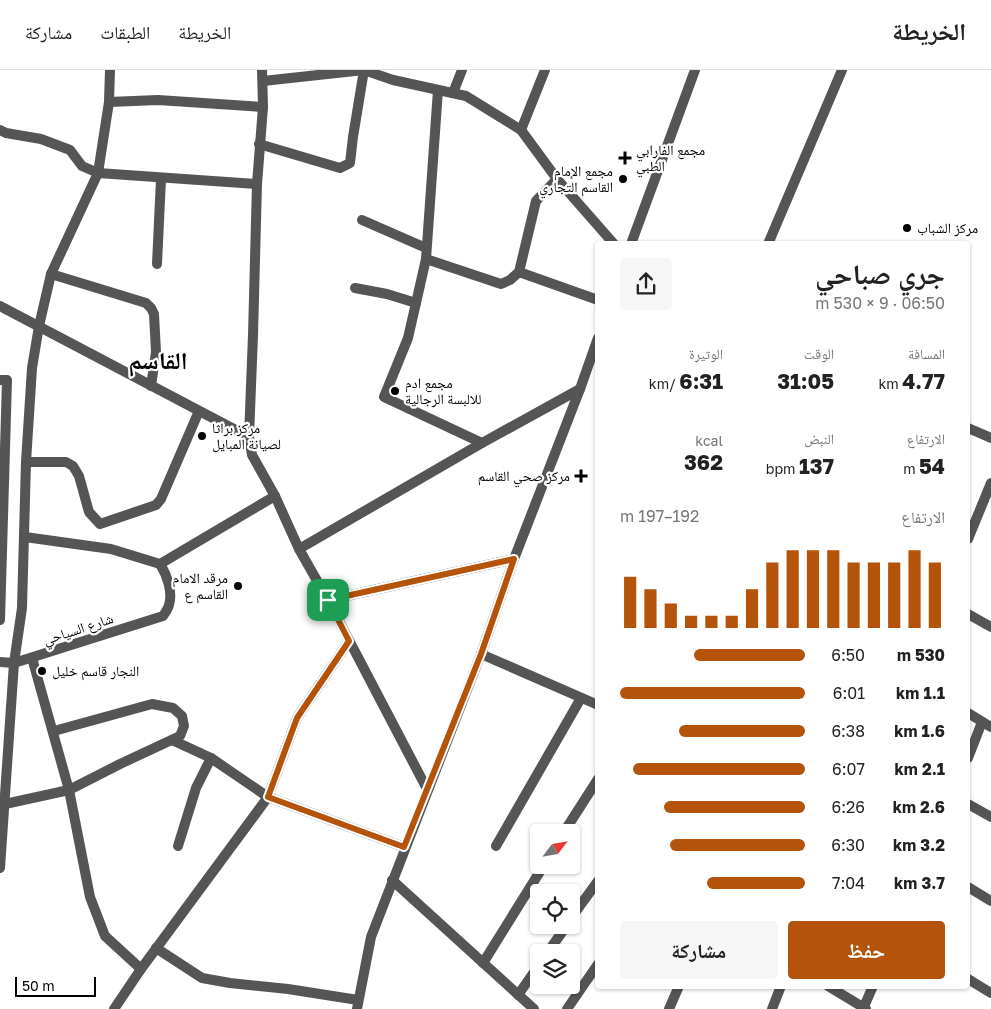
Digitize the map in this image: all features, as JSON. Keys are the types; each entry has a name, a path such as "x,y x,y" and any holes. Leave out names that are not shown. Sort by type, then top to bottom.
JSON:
{"street":[{"path":"0,868 14,663 22,608 26,462 32,368 51,274 98,173 109,102 110,70"},
{"path":"262,70 263,107 256,184 249,437 252,455 275,496 299,549 328,600 427,789"},
{"path":"263,81 364,70 394,80 466,96 521,130 556,179 611,241"},
{"path":"259,144 340,168 346,166 350,163 352,137 364,70"},
{"path":"454,93 462,70"},
{"path":"521,130 545,70"},
{"path":"632,241 695,70"},
{"path":"769,241 842,70"},
{"path":"438,90 426,254 408,338 384,396 482,443"},
{"path":"109,102 158,100 263,107"},
{"path":"0,130 6,133 41,139 70,150 82,166 98,173 160,179 256,184"},
{"path":"157,264 160,179"},
{"path":"362,220 426,254 500,284 510,280 519,272 536,201 556,179"},
{"path":"519,272 595,299"},
{"path":"51,274 146,304 152,308 156,352 151,386"},
{"path":"355,288 387,294 416,303"},
{"path":"0,306 249,437"},
{"path":"156,948 202,978 230,983 288,988 358,1005 371,937 404,847 481,654 514,559 595,346"},
{"path":"0,380 7,380 2,474 0,620"},
{"path":"299,549 482,443 580,389"},
{"path":"26,462 66,462 73,466 79,476 89,512 100,524 156,505 161,499 199,411"},
{"path":"970,429 991,438"},
{"path":"970,534 991,482"},
{"path":"25,537 111,549 160,564 275,496"},
{"path":"328,600 514,559"},
{"name":"شارع السياحي","path":"0,662 14,663 32,658 163,616 170,604 169,585 160,564"},
{"path":"970,615 991,628"},
{"path":"114,1009 156,948 268,797 297,718 349,641"},
{"path":"481,654 595,704"},
{"path":"32,658 54,730 69,790 90,897 105,936 141,969"},
{"path":"496,846 582,698"},
{"path":"5,804 69,790 180,736 184,726 182,716 173,708 152,704 54,730"},
{"path":"970,715 986,725 970,754"},
{"path":"172,740 211,758 268,797 404,847"},
{"path":"178,846 196,788 211,758"},
{"path":"569,824 595,784"},
{"path":"970,805 991,817"},
{"path":"483,963 538,874"},
{"path":"392,880 534,1009"},
{"path":"580,906 595,885"},
{"path":"970,888 991,901"},
{"path":"567,1009 595,968"},
{"path":"518,994 530,977"},
{"path":"970,980 991,993"},
{"path":"669,1009 678,989"},
{"path":"772,1009 780,989"},
{"path":"833,989 864,1008 872,989"}],"place":[{"name":"مجمع الفارابي الطبي","path":"625,158"},
{"name":"مجمع الإمام القاسم التجاري","path":"623,179"},
{"name":"مركز الشباب","path":"907,228"},
{"name":"مجمع ادم للالبسة الرجالية","path":"395,391"},
{"name":"مركز براثا لصيانة المبايل","path":"202,436"},
{"name":"مركز صحي القاسم","path":"581,476"},
{"name":"مرقد الامام القاسم ع","path":"238,586"},
{"name":"النجار قاسم خليل","path":"42,671"}],"district":[{"name":"القاسم","path":"158,361"}],"route":[{"path":"514,559 481,654 404,847 268,797 297,718 349,641 328,600 514,559"}]}
